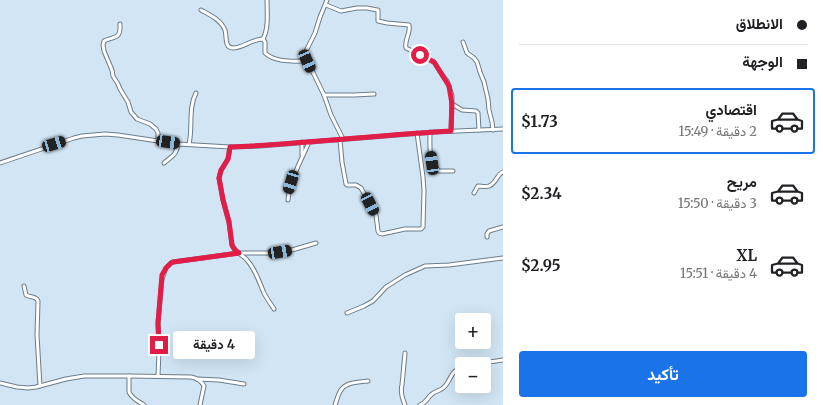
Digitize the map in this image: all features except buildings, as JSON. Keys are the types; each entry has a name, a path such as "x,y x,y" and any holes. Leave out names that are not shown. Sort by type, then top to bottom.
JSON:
{"street":[{"path":"267,0 266,26 263,39 265,42 265,53 272,57 286,61 307,61"},
{"path":"328,0 306,51 306,58 324,95 341,140 342,162 346,184 356,185 361,188 376,215 379,233 382,234 405,229 421,229 423,227 424,191 417,133"},
{"path":"326,5 341,11 357,8 378,10 378,21 409,25 410,29 405,43 406,48 436,64 449,86 452,104 451,131"},
{"path":"201,10 215,18 225,29 227,45 230,48 238,48 256,40 263,39"},
{"path":"120,24 120,29 117,36 104,41 104,51 113,76 128,102 131,112 137,119 156,128 158,133 158,141"},
{"path":"463,42 468,55 474,58 477,62 484,82 488,96 493,130"},
{"path":"189,144 191,136 192,102 196,93"},
{"path":"324,95 374,94"},
{"path":"452,104 462,110 476,111 478,114 479,130"},
{"path":"0,162 82,136 105,134 178,144 230,147 341,140 430,132 503,129"},
{"path":"430,132 432,163 439,171 453,171"},
{"path":"302,142 302,157"},
{"path":"288,200 291,182 309,142"},
{"path":"164,163 175,155 178,144"},
{"path":"230,147 228,159 221,170 219,178 229,222 232,245 235,250 245,257 252,267 274,309"},
{"path":"474,193 478,186 489,186 493,184 499,174 503,172"},
{"path":"487,237 489,231 503,227"},
{"path":"158,376 158,323 162,279 166,268 171,263 239,253 280,252 316,243"},
{"path":"347,313 373,301 386,287 405,275 424,266 449,265 503,258"},
{"path":"24,286 26,295 37,298 38,302 37,335 40,386"},
{"path":"405,354 402,385 400,390 405,405"},
{"path":"491,362 503,360"},
{"path":"420,405 433,393 442,389 455,371"},
{"path":"0,383 28,388 84,376 191,377 202,382 204,386 200,405"},
{"path":"130,376 129,392 136,400 144,405"},
{"path":"197,379 219,380 244,384"},
{"path":"335,405 343,386 368,381"}],"route":[{"path":"159,345 158,323 162,275 166,268 173,262 239,253 232,245 229,222 219,178 221,170 228,159 230,147 451,131 452,96 447,81 434,62 420,55"}]}
